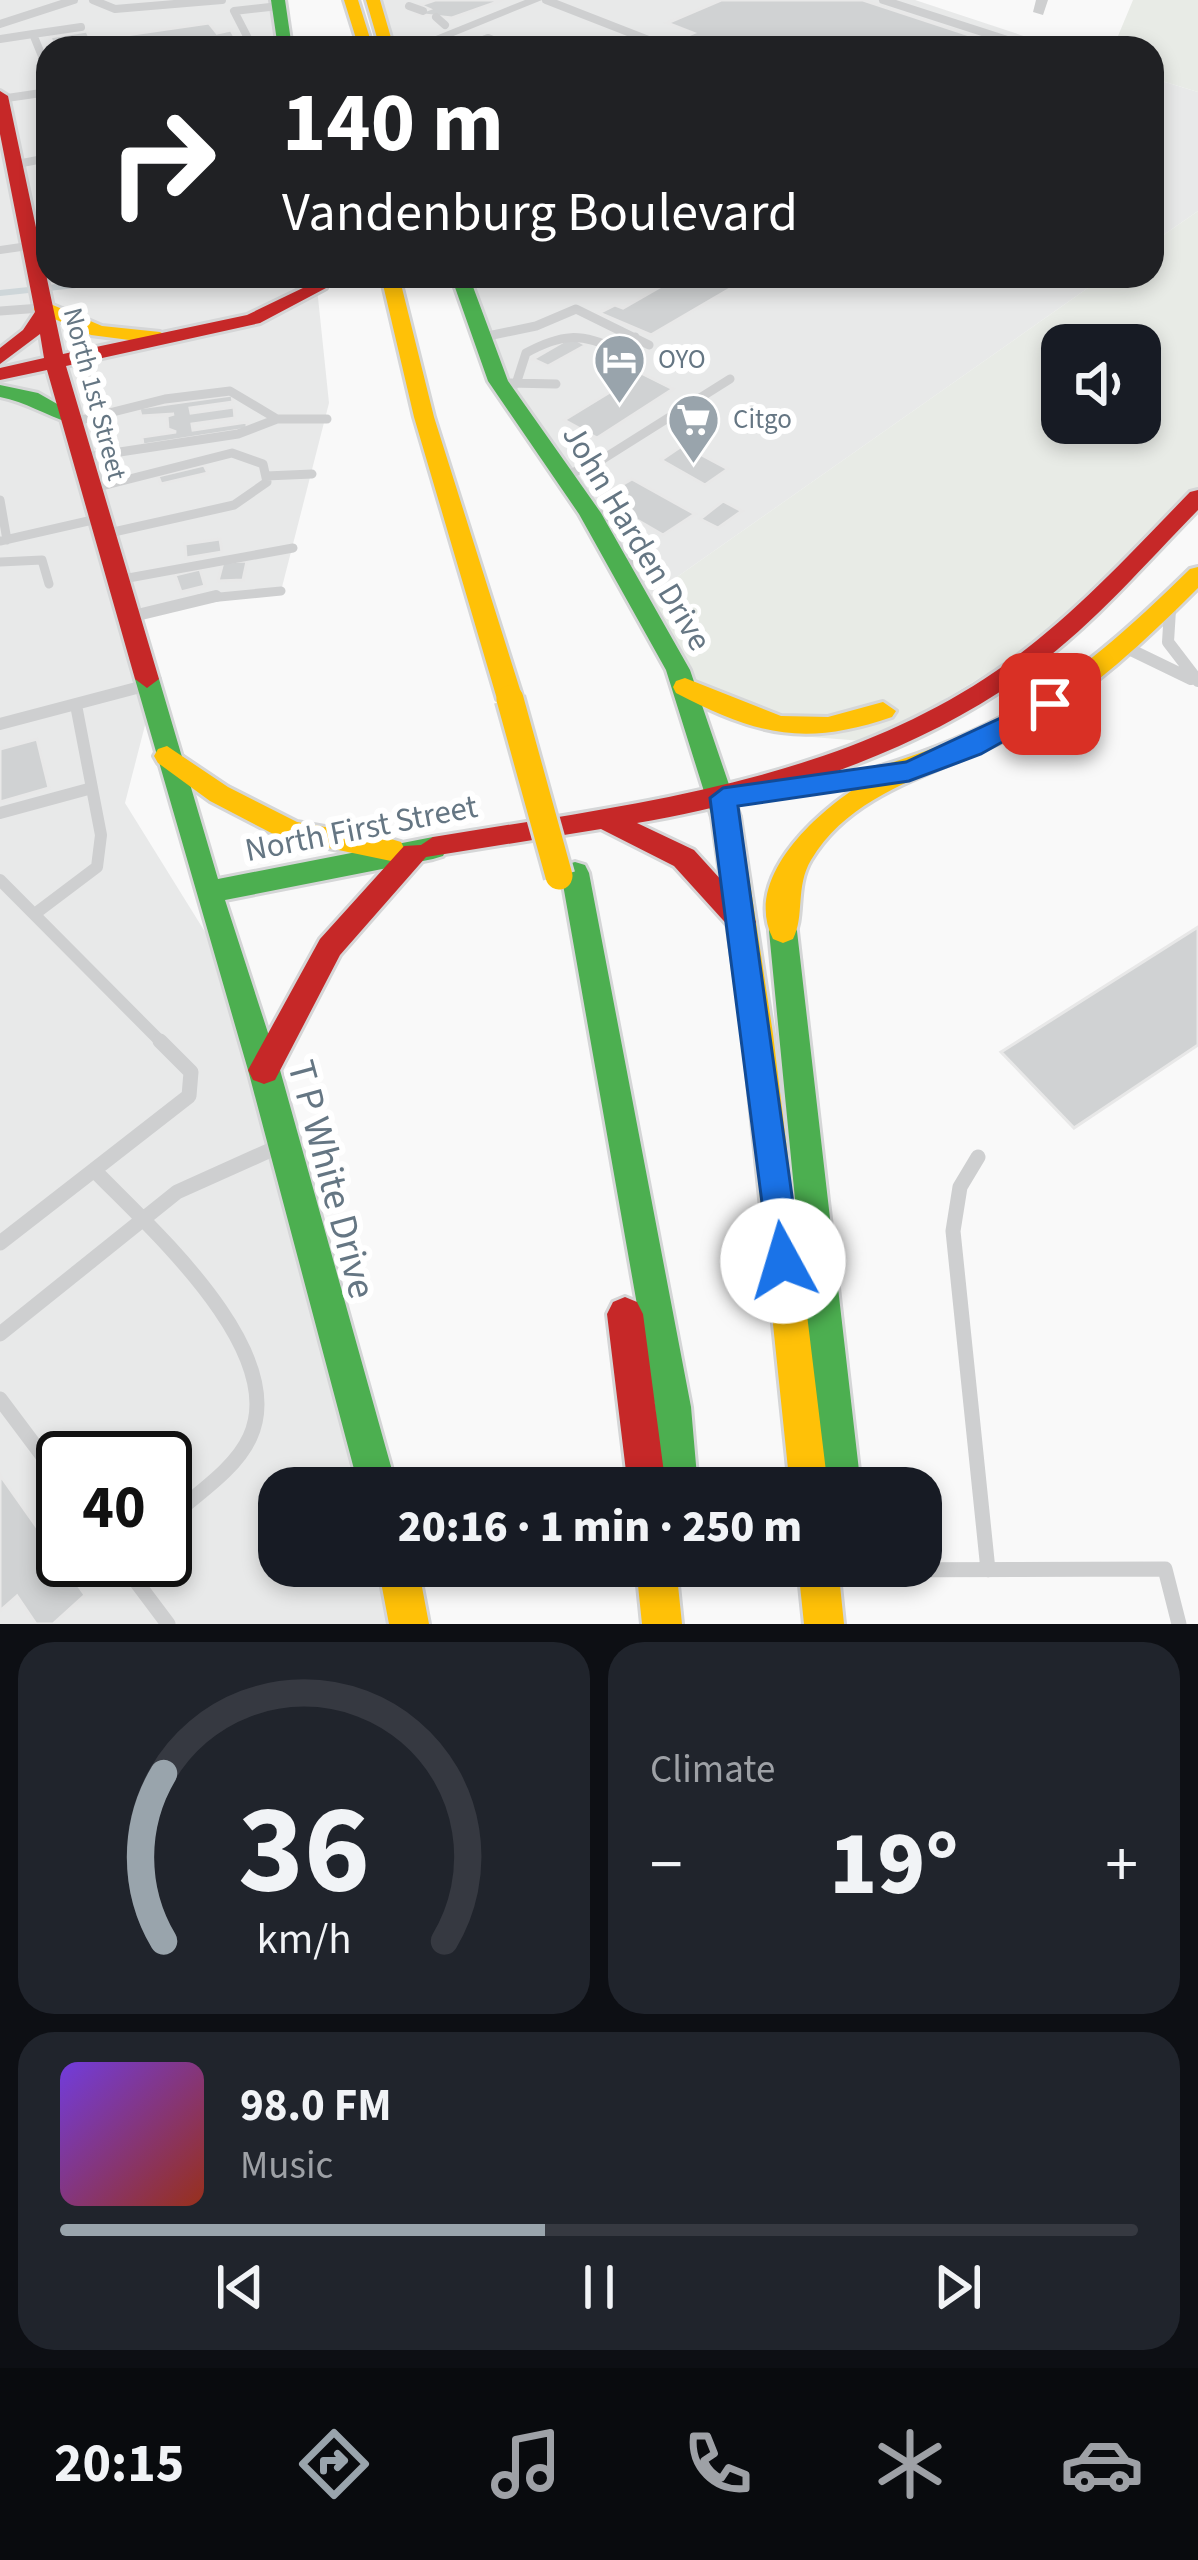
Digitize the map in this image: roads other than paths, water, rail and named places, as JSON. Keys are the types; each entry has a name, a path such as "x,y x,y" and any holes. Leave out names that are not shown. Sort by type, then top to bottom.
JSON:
{"main road":[{"path":"333,0 358,36"},
{"path":"351,0 362,36"},
{"path":"368,36 373,0"},
{"path":"279,3 283,36"},
{"name":"North 1st Street","path":"1,109 8,172 31,254"},
{"name":"North 1st Street","path":"38,288 148,694"},
{"path":"0,374 273,313 286,300 316,288"},
{"path":"393,288 424,417 516,698 567,874 673,1407 677,1467"},
{"path":"414,288 516,698"},
{"name":"John Harden Drive","path":"464,288 480,337 506,384 590,513 686,686 723,798 807,1467"},
{"path":"0,358 30,334 42,310 98,331 160,338"},
{"path":"0,391 31,398 71,419"},
{"path":"723,798 875,742 967,699 1042,649 1198,497"},
{"path":"840,1467 780,906 784,877 806,836 873,788 1020,721 1080,687 1127,648 1198,574"},
{"path":"1073,621 1127,648"},
{"path":"686,686 774,730 810,733 849,727 995,660 1042,649"},
{"name":"North First Street","path":"148,694 208,892 595,817 723,798"},
{"path":"167,756 219,794 291,831 414,854"},
{"path":"723,798 909,771"},
{"path":"595,817 668,843 715,880 742,922"},
{"path":"264,1070 330,946 414,854"},
{"path":"567,874 644,1467"},
{"name":"T P White Drive","path":"208,892 264,1070 372,1467"},
{"path":"402,1587 409,1624"},
{"path":"658,1587 662,1624"},
{"path":"687,1587 691,1624"},
{"path":"824,1624 830,1587"},
{"path":"838,1587 844,1624"}],"street":[{"path":"443,36 536,0"}],"lane":[{"path":"0,24 74,0"},
{"path":"92,0 104,8 222,0"},
{"path":"136,6 154,0"},
{"path":"546,0 638,36"},
{"path":"883,0 995,36"},
{"path":"247,36 234,11 279,3"},
{"path":"409,6 423,11"},
{"path":"436,17 445,25"},
{"path":"0,38 81,27"},
{"path":"33,34 36,41"},
{"path":"1,109 36,96"},
{"path":"480,337 536,326 576,309 649,345"},
{"path":"0,325 4,313 42,310"},
{"path":"506,384 526,353 566,332 584,332 617,350 635,337"},
{"path":"562,476 595,464 730,380"},
{"path":"506,384 556,384"},
{"path":"71,419 230,391 277,419"},
{"path":"82,459 120,448 238,434 277,419 327,419"},
{"path":"0,500 3,541 248,500 267,482 263,464 232,453 90,489"},
{"path":"266,476 312,474"},
{"path":"116,581 293,548"},
{"path":"0,562 42,560 49,584"},
{"path":"128,617 208,597 281,591"},
{"path":"1173,601 1168,643 1198,682"},
{"path":"1127,648 1198,682"},
{"path":"0,724 148,694"},
{"path":"36,913 97,867 101,836 76,705"},
{"path":"0,813 92,788"},
{"path":"0,880 190,1072 189,1096 0,1243"},
{"path":"0,1334 177,1192 282,1146"},
{"path":"978,1157 960,1187 953,1232 988,1570"},
{"path":"94,1170 216,1301 260,1384 252,1436 192,1495"},
{"path":"0,1399 36,1447"},
{"path":"942,1569 1165,1569 1179,1624"},
{"path":"142,1587 168,1624"}],"waterway":[{"path":"0,293 47,288"}],"place":[{"name":"OYO","path":"619,405"},
{"name":"Citgo","path":"694,465"}]}
